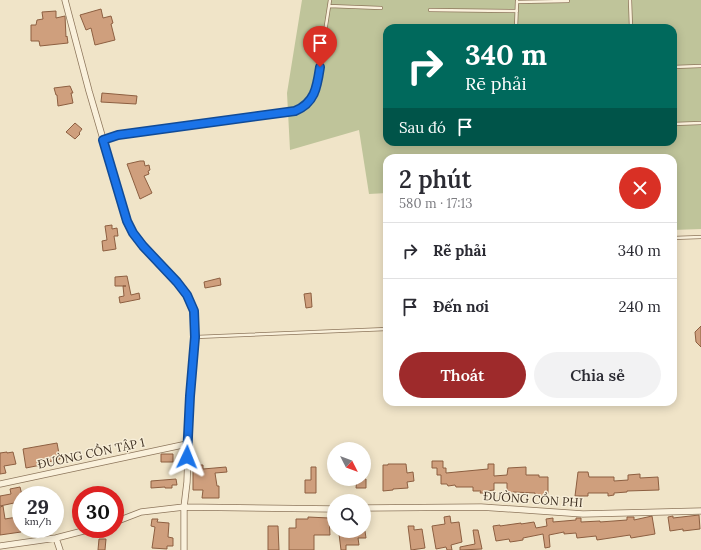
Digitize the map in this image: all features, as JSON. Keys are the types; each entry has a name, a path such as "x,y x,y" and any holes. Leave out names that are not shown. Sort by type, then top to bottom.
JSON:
{"street":[{"path":"65,0 103,140 127,221 133,233 143,246 177,282 187,295 194,311 195,337 187,444 187,482 184,507 184,550"},
{"name":"ĐƯỜNG CỒN TẬP 1","path":"0,484 187,444"},
{"name":"ĐƯỜNG CỒN PHI","path":"371,508 481,506 583,514 701,512"},
{"path":"124,519 141,512 184,507 327,509"},
{"path":"0,546 16,547 56,538 60,550"}],"lane":[{"path":"103,140 118,135 295,111 304,107 313,96 317,82 330,0"},
{"path":"630,0 631,24"},
{"path":"516,24 517,1 568,1"},
{"path":"329,6 381,8"},
{"path":"430,10 516,11"},
{"path":"677,67 701,66"},
{"path":"677,124 701,123"},
{"path":"677,238 701,237"},
{"path":"195,337 383,329"}],"green space":[{"path":"302,0 701,0 701,229 677,230 677,154 383,154 383,193 369,194 359,130 290,150 287,93"}],"building":[{"path":"101,9 103,18 111,16 113,23 111,24 115,40 95,45 91,28 86,30 80,15"},
{"path":"56,11 56,18 65,16 66,37 67,36 68,43 40,46 39,41 31,41 31,25 36,25 37,20 43,19 42,12"},
{"path":"70,86 73,93 71,93 73,103 58,106 57,95 54,88"},
{"path":"102,93 137,96 136,104 101,102"},
{"path":"75,123 82,129 79,133 80,134 75,139 66,132"},
{"path":"144,161 145,166 149,165 149,174 144,176 152,193 140,199 127,164"},
{"path":"112,225 112,229 117,228 118,236 114,236 116,249 103,251 102,241 107,240 105,226"},
{"path":"127,276 131,295 139,293 140,299 120,303 119,297 124,296 123,286 115,286 115,277"},
{"path":"220,278 221,285 205,288 204,282"},
{"path":"311,293 312,307 306,308 304,294"},
{"path":"701,326 701,347 696,342 695,332"},
{"path":"57,443 60,459 26,468 23,449"},
{"path":"13,452 16,464 4,466 6,473 0,474 0,453"},
{"path":"161,454 173,454 173,462 161,462"},
{"path":"432,461 443,461 443,468 446,468 446,473 488,469 488,464 494,464 494,476 507,475 508,468 526,467 526,475 548,477 548,494 545,494 545,496 535,496 535,493 507,493 507,483 494,483 494,490 486,491 486,493 480,493 481,491 473,491 473,487 456,487 455,485 448,486 447,484 441,484 441,475 437,475 437,468 432,468"},
{"path":"406,464 407,473 413,472 414,481 407,482 408,488 383,491 383,465"},
{"path":"193,465 203,465 203,469 226,467 227,472 215,473 217,486 219,486 219,498 202,498 203,490 193,490"},
{"path":"311,467 316,467 316,493 305,493 305,480 311,480"},
{"path":"578,472 588,472 589,477 614,477 614,481 628,480 628,475 640,474 640,478 658,477 659,490 627,491 614,493 614,495 608,496 608,493 588,493 588,496 575,496"},
{"path":"176,479 177,485 172,485 172,488 151,488 151,481"},
{"path":"356,486 366,486 366,488 356,488"},
{"path":"10,489 12,489 12,503 0,506 0,496 11,494"},
{"path":"3,506 5,519 12,518 12,533 0,535 0,507"},
{"path":"699,515 700,529 670,531 668,517 673,516 673,518"},
{"path":"450,516 451,523 459,522 462,542 451,545 452,550 447,550 446,547 436,549 432,526 445,524 444,517"},
{"path":"652,516 655,534 631,538 630,535 597,540 596,536 577,538 576,533 564,534 564,532 549,535 550,547 545,548 543,534 523,538 523,540 517,541 510,542 509,539 496,541 493,526 534,522 536,528 547,526 546,519 553,518 553,522 576,520 576,518 581,518 581,522 600,522 627,520 627,517 634,517 634,520"},
{"path":"308,517 327,518 327,535 314,535 314,550 289,550 289,528 296,528 296,519 308,519"},
{"path":"152,519 158,519 157,522 169,523 168,537 173,538 173,546 167,546 167,549 152,548 155,527 151,526"},
{"path":"268,526 278,526 279,550 268,550"},
{"path":"408,526 414,526 414,530 422,529 425,548 411,550"},
{"path":"473,530 478,530 482,549 460,550 460,547 475,544"},
{"path":"340,538 358,538 359,545 346,545 346,550 341,550"},
{"path":"99,539 106,539 105,550 98,550"}],"route":[{"path":"187,457 195,337 194,311 187,295 177,282 143,246 133,233 127,221 103,140 118,135 295,111 304,107 313,96 320,67"}]}
